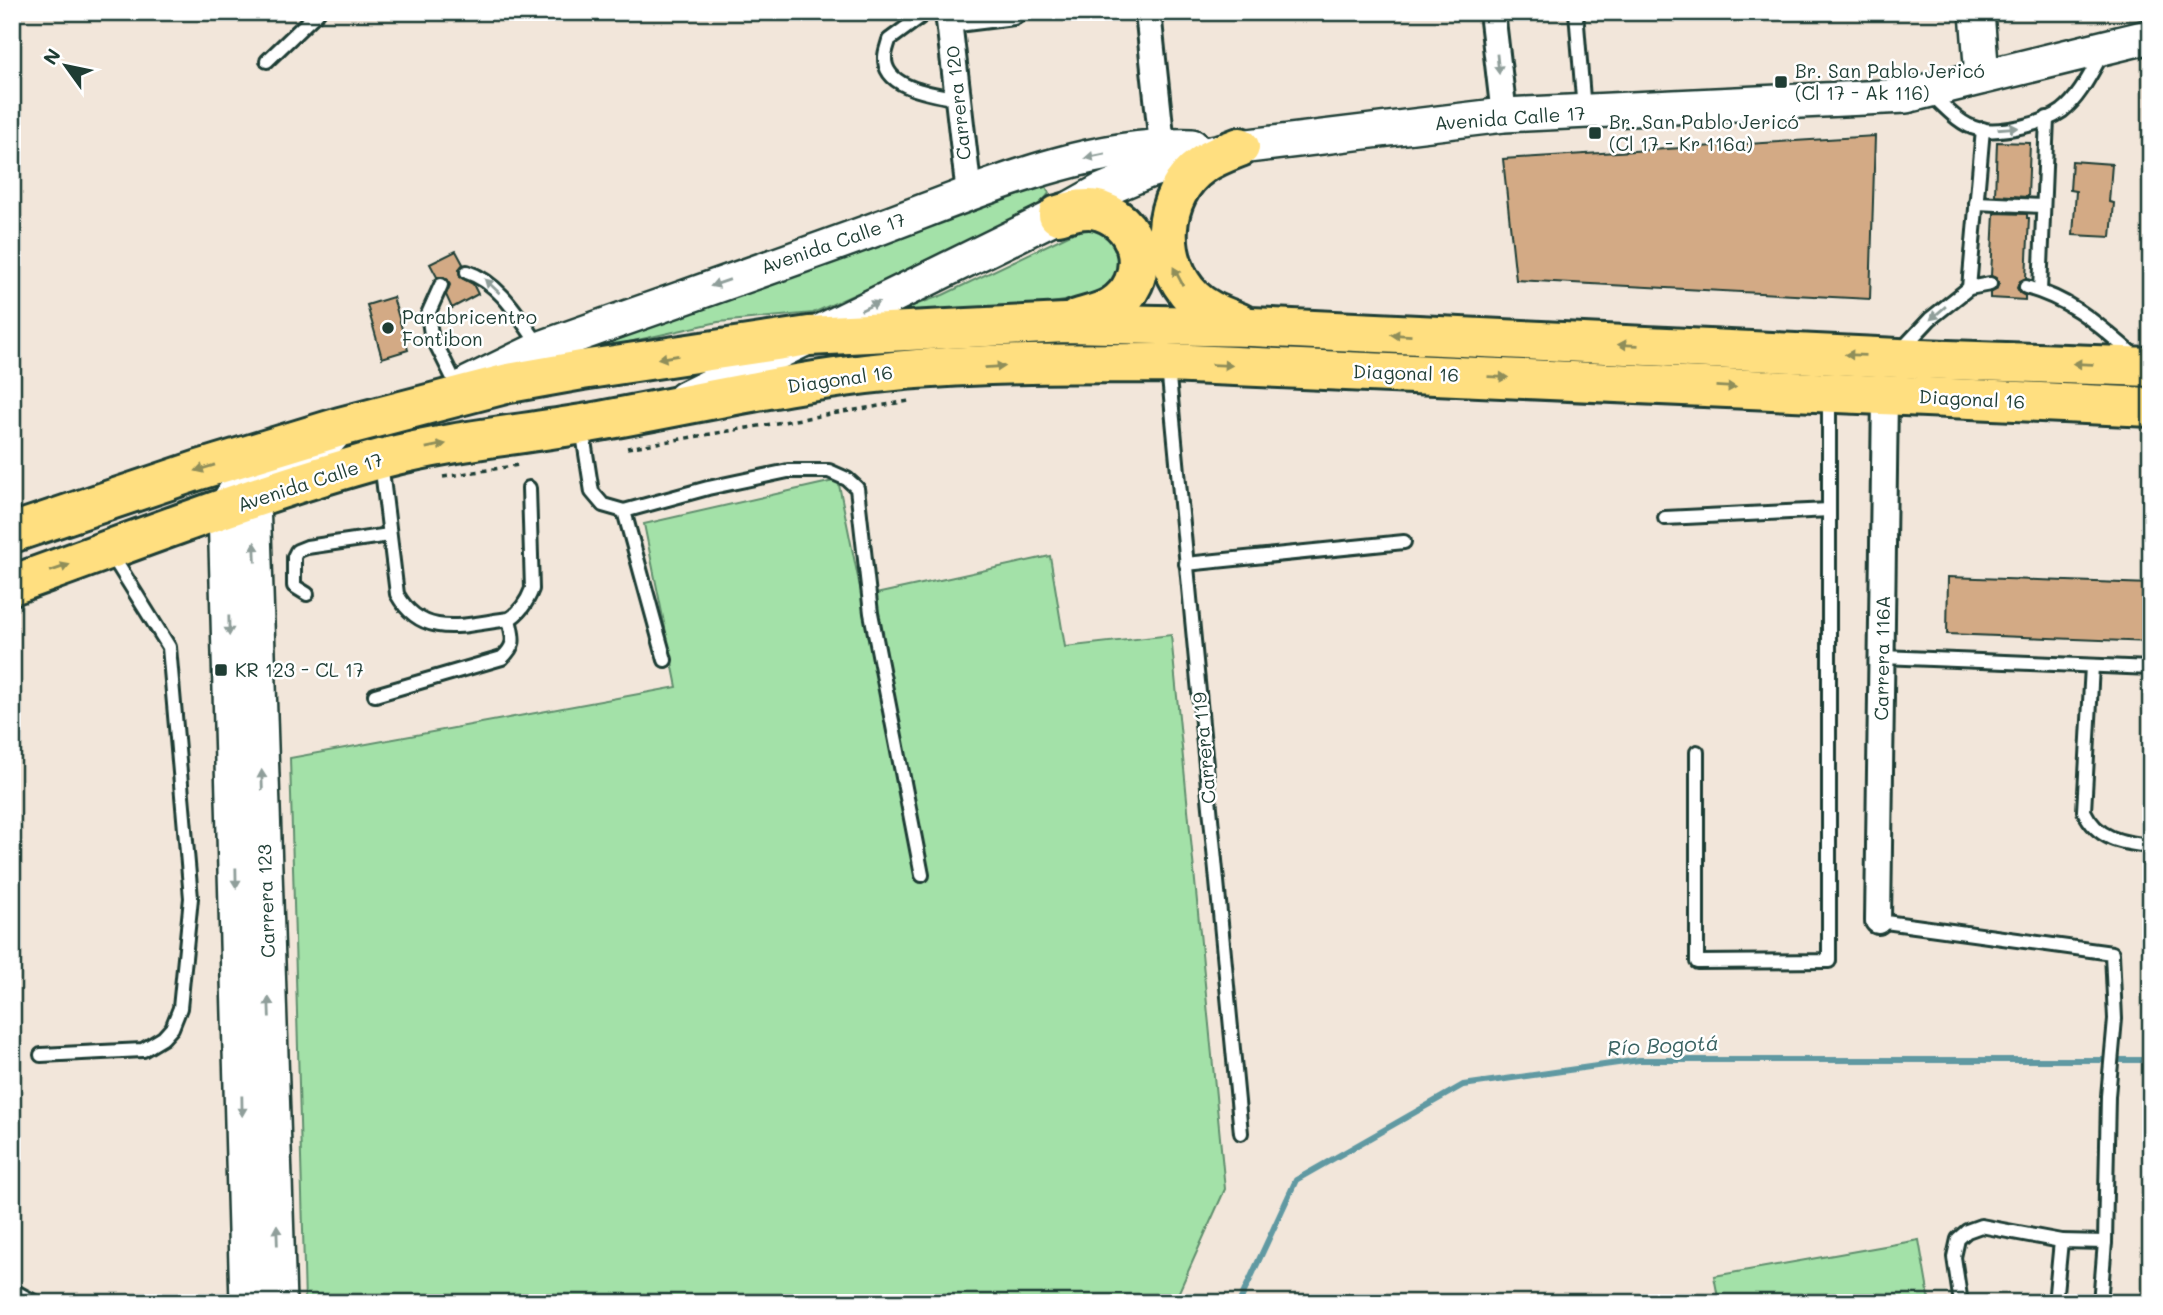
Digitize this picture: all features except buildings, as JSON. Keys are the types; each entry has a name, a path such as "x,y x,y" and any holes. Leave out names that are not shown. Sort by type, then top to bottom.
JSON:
{"main road":[{"path":"1977,12 1982,77"},
{"name":"Avenida Calle 17","path":"12,585 239,504 380,459 469,439 584,439 664,409 1058,215 1101,191 1192,157 1240,147 1504,115 1881,99 1928,92 2151,36"},
{"name":"Avenida Calle 17","path":"450,394 541,348 1044,169 1124,150 1162,145 1240,147"},
{"path":"1240,147 1200,166 1183,185 1172,207 1167,231 1169,255 1178,279 1193,298 1213,313 1251,327"},
{"path":"1044,169 1058,184 1061,195 1058,215 1079,209 1100,210 1118,219 1132,234 1139,254 1137,275 1128,293 1112,307 1065,323"},
{"name":"Diagonal 16","path":"808,336 1065,323 1251,327 2149,366"},
{"name":"Avenida Calle 17","path":"13,530 450,394 569,372 808,336"},
{"name":"Diagonal 16","path":"664,409 790,386 896,371 1067,363 1167,363 2151,407"},
{"path":"239,504 233,494 251,476 308,460 340,427"},
{"name":"Carrera 123","path":"239,504 247,1303"},
{"name":"Carrera 123","path":"239,504 279,1303"}],"street":[{"path":"941,15 1013,12"},
{"path":"1148,12 1162,145"},
{"path":"1492,12 1504,115"},
{"name":"Carrera 120","path":"941,15 958,99 969,194"},
{"name":"Carrera 116A","path":"1878,921 1885,395"}],"lane":[{"path":"267,61 318,12"},
{"path":"1576,12 1584,112"},
{"path":"941,15 889,40 884,59 890,74 911,90 958,99"},
{"path":"1928,92 1960,120 1978,129 2015,129 2062,110 2084,85 2106,47"},
{"path":"2040,291 2047,118"},
{"path":"1969,288 1983,129"},
{"path":"1976,203 2043,206"},
{"path":"467,272 482,277 497,290 541,348"},
{"path":"1895,356 1930,319 1969,288 1990,284"},
{"path":"441,285 428,314 431,334 450,394"},
{"path":"2026,287 2060,298 2149,366"},
{"name":"Carrera 119","path":"1167,363 1241,1133"},
{"path":"1697,751 1697,962 1829,961 1829,392"},
{"path":"584,439 592,492 603,505 624,511 708,488 788,471 829,471 847,479 857,488 871,613 922,876"},
{"path":"380,459 397,594 405,607 421,620 441,628 509,619 523,608 532,589 529,488"},
{"path":"1665,518 1829,510"},
{"path":"624,511 664,660"},
{"path":"307,594 294,586 294,557 297,551 307,547 389,535"},
{"path":"1186,564 1404,542"},
{"path":"41,1055 143,1050 163,1038 172,1028 180,1008 191,898 169,647 109,551"},
{"path":"375,695 502,658 511,650 513,642 509,619"},
{"path":"1882,657 2151,668"},
{"path":"2092,666 2084,811 2090,823 2101,834 2151,846"},
{"path":"1878,921 2112,953 2115,1019 2108,1096 2105,1242 2100,1303"},
{"path":"1961,1303 1954,1257 1958,1240 1966,1231 1981,1226 2061,1241 2105,1242"},
{"path":"2055,1303 2061,1241"},
{"path":"12,1290 36,1303"}],"path":[{"path":"584,439 917,400"},
{"path":"438,478 519,465"}],"green space":[{"path":"1045,184 1049,193 1031,209 934,259 813,313 718,322 584,352 863,242"},
{"path":"1099,226 1130,259 1104,292 1052,303 867,322 943,295 1079,230"},
{"path":"838,480 862,597 1050,556 1065,647 1171,635 1225,1189 1174,1303 305,1303 290,758 677,687 644,524"},
{"path":"1919,1240 1930,1303 1719,1303 1714,1276"}],"waterway":[{"name":"Río Bogotá","path":"1239,1303 1296,1180 1463,1085 1639,1060 2151,1060"}],"place":[{"name":"Br. San Pablo Jericó (Cl 17 - Ak 116)","path":"1781,82"},
{"name":"Br. San Pablo Jericó (Cl 17 - Kr 116a)","path":"1595,133"},
{"name":"Parabricentro Fontibon","path":"388,328"},
{"name":"KR 123 - CL 17","path":"221,670"}]}
